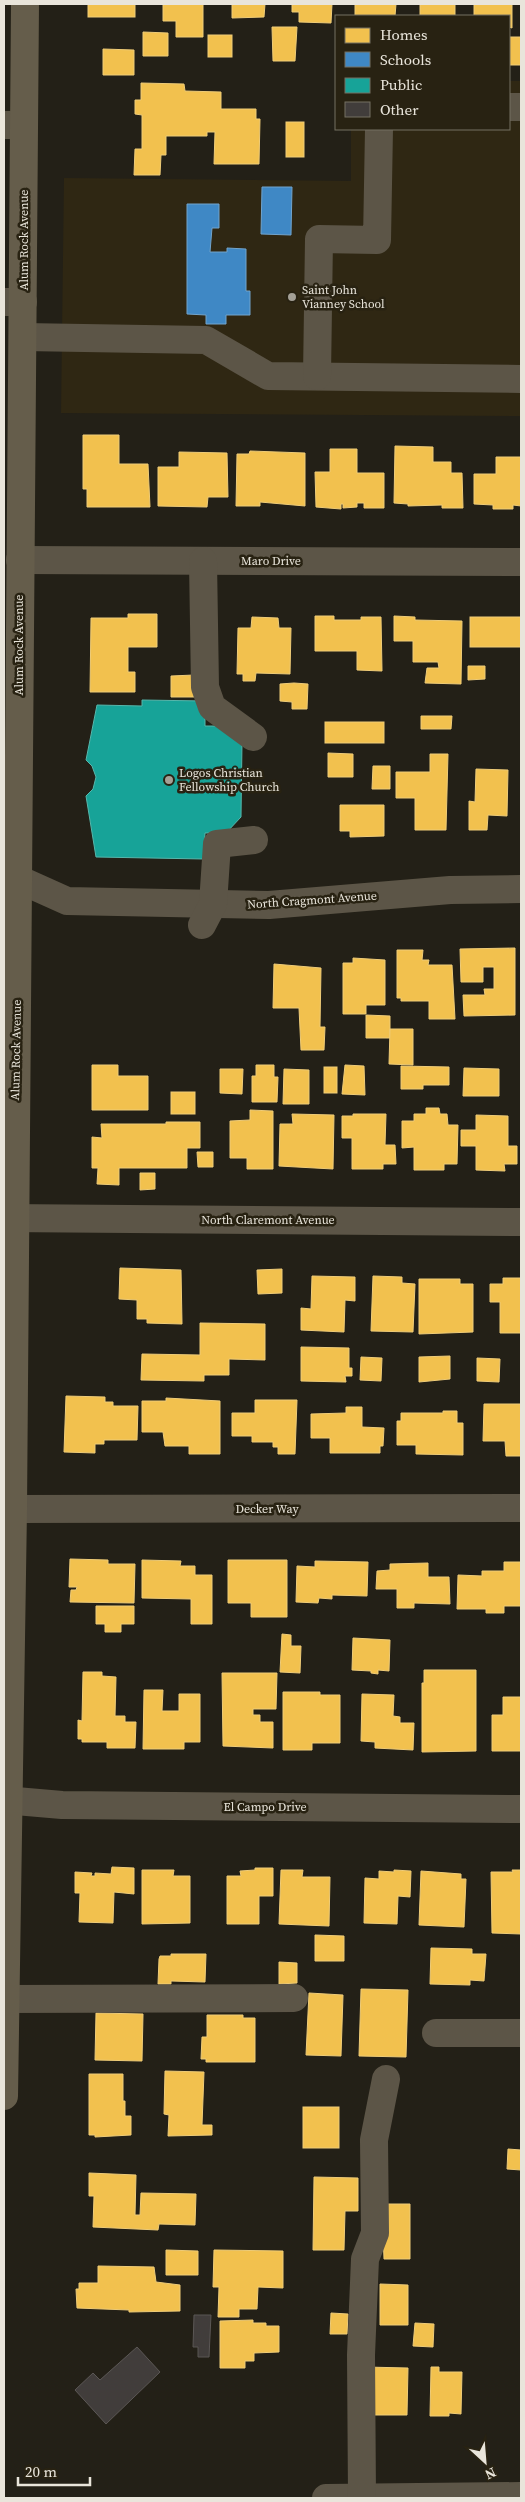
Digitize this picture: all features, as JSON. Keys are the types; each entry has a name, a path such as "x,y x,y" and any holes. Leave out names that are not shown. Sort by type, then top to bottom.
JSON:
{"main road":[{"name":"Alum Rock Avenue","path":"4,2096 7,1585 13,1510 9,1219 11,679 20,560 14,441 22,337 14,302 14,125 25,4"}],"street":[{"path":"317,376 319,239 377,240 379,130"},
{"path":"22,337 206,340 268,376 521,378"},
{"name":"Maro Drive","path":"20,560 521,562"},
{"path":"203,560 205,687 212,707 253,737"},
{"path":"207,915 217,844 254,840"},
{"name":"North Cragmont Avenue","path":"11,874 64,901 207,915 269,906 450,890 521,890"},
{"name":"North Claremont Avenue","path":"9,1219 521,1222"},
{"name":"Decker Way","path":"13,1510 521,1508"},
{"name":"El Campo Drive","path":"6,1800 62,1806 521,1808"},
{"path":"6,1999 294,1998"},
{"path":"436,2033 521,2033"},
{"path":"362,2498 361,2355 365,2259 376,2232 374,2140 386,2079"},
{"path":"326,2498 521,2496"}],"shaded area":[{"name":"Saint John Vianney School","path":"510,81 521,81 521,416 61,413 64,178 351,181 351,130 510,130"}],"building: Homes":[{"path":"88,4 135,4 135,17 88,17"},
{"path":"163,4 203,4 203,37 176,37 176,21 163,21"},
{"path":"232,4 265,4 264,17 232,18"},
{"path":"292,4 332,4 331,23 299,22 299,12 292,12"},
{"path":"355,4 396,4 395,15 355,15"},
{"path":"420,4 455,4 455,15 420,15"},
{"path":"474,4 512,4 512,28 510,27 510,15 474,15"},
{"path":"272,27 297,27 295,61 273,61"},
{"path":"143,32 168,33 168,56 143,56"},
{"path":"208,35 232,35 232,57 208,57"},
{"path":"510,37 521,37 521,65 510,65"},
{"path":"103,49 134,50 134,75 103,75"},
{"path":"141,83 184,84 185,91 221,92 221,109 256,109 256,119 260,119 259,164 214,164 215,132 207,132 207,136 166,136 166,155 161,155 160,175 134,175 135,149 142,149 142,115 135,114 135,100 141,100"},
{"path":"286,122 304,122 304,157 286,157"},
{"path":"83,435 119,435 119,464 148,464 150,507 87,507 87,489 83,489"},
{"path":"395,446 433,447 433,462 451,462 451,473 462,473 463,508 442,508 442,505 408,506 408,504 394,503"},
{"path":"330,449 357,449 357,473 384,473 384,508 364,508 364,503 357,503 357,507 343,508 343,504 341,504 341,509 316,507 315,472 330,472"},
{"path":"250,451 305,453 305,506 260,502 260,506 236,506 237,454 249,454"},
{"path":"179,452 227,453 228,497 208,497 207,507 158,506 158,467 179,467"},
{"path":"496,457 521,457 521,506 513,505 513,509 493,509 493,505 474,504 474,474 496,474"},
{"path":"128,614 157,614 157,647 128,647 128,672 135,672 135,692 90,692 91,618 128,618"},
{"path":"315,616 334,616 334,620 361,620 361,617 381,617 382,671 357,670 357,651 315,651"},
{"path":"394,616 415,617 415,620 462,621 461,684 425,683 427,668 439,668 438,662 413,662 413,641 394,641"},
{"path":"252,617 278,618 279,628 291,628 290,674 256,673 255,681 243,681 243,674 237,674 238,628 251,628"},
{"path":"470,617 521,617 521,647 470,647"},
{"path":"468,666 485,666 485,679 468,680"},
{"path":"194,675 194,697 171,697 171,676"},
{"path":"280,684 308,684 307,709 292,709 292,702 280,701"},
{"path":"421,716 452,716 451,729 421,729"},
{"path":"325,722 384,722 384,743 325,743"},
{"path":"328,753 353,754 353,777 328,777"},
{"path":"430,754 448,754 446,830 415,830 415,798 396,798 396,772 430,772"},
{"path":"373,766 390,766 390,789 372,789"},
{"path":"476,769 508,770 507,816 488,815 487,830 469,830 469,801 475,802"},
{"path":"340,805 384,805 384,836 350,837 350,831 340,831"},
{"path":"515,948 515,1015 464,1016 463,995 485,995 484,989 494,989 494,967 483,967 483,982 461,982 460,949"},
{"path":"397,950 423,950 422,960 429,960 428,965 452,965 455,1019 429,1019 429,1001 401,1001 401,998 397,998"},
{"path":"353,958 385,960 385,1005 366,1005 366,1014 343,1014 343,963 353,963"},
{"path":"274,964 321,968 320,1027 325,1027 324,1050 301,1050 299,1008 273,1008"},
{"path":"366,1015 390,1016 390,1038 366,1038"},
{"path":"390,1029 413,1029 413,1065 389,1064"},
{"path":"92,1065 118,1065 118,1076 148,1076 148,1110 92,1110"},
{"path":"256,1065 274,1065 274,1077 278,1077 277,1102 252,1102 252,1076 256,1076"},
{"path":"345,1065 364,1066 365,1095 342,1094"},
{"path":"401,1066 449,1067 449,1085 423,1085 423,1089 401,1089"},
{"path":"324,1067 337,1067 337,1093 324,1093"},
{"path":"464,1068 499,1069 499,1096 463,1096"},
{"path":"220,1069 243,1069 242,1094 220,1093"},
{"path":"284,1069 309,1070 309,1104 283,1104"},
{"path":"171,1092 195,1092 195,1114 171,1114"},
{"path":"426,1108 439,1108 440,1114 447,1114 448,1125 458,1125 457,1164 444,1164 444,1170 414,1170 414,1147 402,1148 402,1121 414,1121 414,1114 426,1114"},
{"path":"250,1110 273,1111 273,1169 247,1169 247,1158 230,1158 230,1121 250,1120"},
{"path":"292,1114 334,1115 333,1169 279,1166 280,1124 293,1124"},
{"path":"353,1114 386,1114 385,1145 395,1145 396,1164 383,1164 383,1169 352,1169 352,1138 342,1138 342,1116 353,1116"},
{"path":"476,1115 508,1116 508,1146 517,1146 517,1164 504,1164 505,1171 476,1170 476,1146 461,1146 461,1130 476,1130"},
{"path":"166,1122 200,1122 200,1148 187,1148 187,1168 119,1168 119,1185 97,1184 98,1168 92,1168 92,1137 102,1138 101,1124 166,1124"},
{"path":"197,1152 213,1152 213,1167 198,1167"},
{"path":"140,1173 155,1173 155,1189 140,1190"},
{"path":"120,1268 181,1270 182,1324 147,1323 147,1319 137,1319 137,1300 119,1299"},
{"path":"282,1269 282,1293 258,1294 257,1270"},
{"path":"312,1276 355,1277 355,1301 345,1300 344,1332 301,1330 301,1308 311,1309"},
{"path":"373,1276 402,1277 402,1283 415,1284 413,1332 371,1331"},
{"path":"503,1278 521,1278 521,1333 500,1333 500,1302 490,1302 490,1284 503,1284"},
{"path":"419,1279 460,1279 460,1284 473,1284 473,1332 419,1334"},
{"path":"200,1323 265,1324 265,1360 229,1359 229,1375 204,1375 204,1381 141,1380 142,1354 200,1355"},
{"path":"301,1347 349,1348 349,1368 352,1368 352,1376 345,1376 346,1382 301,1381"},
{"path":"450,1356 450,1379 419,1382 419,1357"},
{"path":"361,1357 382,1358 381,1381 360,1380"},
{"path":"477,1358 500,1359 499,1382 477,1381"},
{"path":"66,1396 105,1397 105,1402 113,1402 113,1406 138,1406 137,1440 104,1440 104,1444 95,1444 95,1453 64,1452"},
{"path":"166,1398 220,1401 220,1454 189,1454 189,1446 165,1446 163,1432 142,1432 142,1401 166,1401"},
{"path":"255,1400 297,1400 295,1454 278,1454 278,1447 273,1447 273,1442 252,1442 252,1436 232,1436 232,1413 255,1413"},
{"path":"484,1404 521,1404 521,1456 506,1456 505,1441 483,1441"},
{"path":"346,1407 362,1407 362,1427 384,1428 383,1446 380,1446 380,1453 330,1453 330,1438 311,1438 311,1414 346,1413"},
{"path":"443,1411 457,1411 457,1423 463,1423 463,1455 416,1454 416,1445 397,1445 397,1421 401,1421 401,1413 443,1413"},
{"path":"70,1559 108,1560 108,1564 135,1564 134,1603 70,1602 71,1590 76,1590 77,1587 69,1587"},
{"path":"142,1560 181,1561 180,1566 195,1566 195,1575 212,1575 212,1624 191,1624 191,1599 142,1598"},
{"path":"228,1560 287,1560 287,1617 251,1617 251,1603 228,1603"},
{"path":"315,1561 368,1562 367,1596 332,1595 332,1599 319,1598 318,1603 296,1602 297,1566 315,1567"},
{"path":"504,1562 521,1562 521,1606 504,1606 504,1613 486,1613 486,1609 457,1609 458,1575 482,1576 482,1571 504,1571"},
{"path":"428,1563 428,1577 449,1577 450,1604 414,1603 414,1608 397,1608 397,1589 376,1589 377,1571 390,1570 390,1564"},
{"path":"96,1606 134,1606 134,1624 121,1624 121,1632 105,1632 105,1624 96,1624"},
{"path":"282,1634 291,1635 291,1646 301,1646 300,1673 280,1672"},
{"path":"353,1638 390,1640 389,1671 378,1670 378,1674 371,1673 371,1671 352,1670"},
{"path":"424,1670 476,1670 476,1751 422,1752 422,1683 424,1683"},
{"path":"83,1672 102,1672 102,1676 116,1677 115,1716 125,1716 125,1722 136,1722 135,1748 107,1748 107,1742 82,1742 82,1739 78,1739 78,1720 82,1721"},
{"path":"222,1673 277,1673 276,1709 253,1709 253,1715 260,1715 260,1722 273,1722 273,1748 223,1746"},
{"path":"144,1690 163,1690 162,1711 179,1711 179,1694 200,1694 200,1742 184,1742 184,1749 143,1749"},
{"path":"283,1692 320,1692 320,1695 340,1695 340,1743 312,1743 312,1750 283,1750"},
{"path":"362,1694 394,1695 393,1716 400,1717 400,1723 414,1723 413,1750 375,1748 375,1742 361,1741"},
{"path":"503,1697 521,1697 521,1751 492,1751 492,1715 503,1715"},
{"path":"112,1867 134,1868 134,1894 114,1892 113,1923 79,1922 80,1893 75,1893 75,1872 92,1873 91,1876 95,1876 95,1873 111,1874"},
{"path":"255,1868 273,1868 273,1896 259,1896 259,1924 227,1924 227,1876 241,1876 240,1871 255,1870"},
{"path":"142,1870 174,1870 173,1876 190,1876 190,1923 142,1924"},
{"path":"281,1870 303,1870 302,1877 330,1877 329,1926 279,1924"},
{"path":"394,1870 411,1871 410,1897 398,1896 397,1924 364,1923 365,1878 379,1879 379,1871 394,1872"},
{"path":"512,1870 521,1870 521,1934 492,1933 491,1872 513,1872"},
{"path":"421,1871 461,1874 461,1879 466,1879 464,1927 419,1925"},
{"path":"315,1935 344,1936 344,1961 315,1961"},
{"path":"431,1948 472,1949 472,1954 486,1954 484,1981 470,1980 470,1985 430,1984"},
{"path":"171,1954 206,1954 205,1982 171,1981 171,1984 158,1984 160,1956 171,1956"},
{"path":"279,1962 297,1963 297,1983 279,1984"},
{"path":"361,1989 408,1990 406,2057 359,2056"},
{"path":"309,1993 343,1995 341,2056 306,2055"},
{"path":"96,2013 143,2014 142,2061 95,2060"},
{"path":"207,2015 243,2015 243,2018 255,2018 255,2062 206,2062 206,2059 201,2059 202,2037 207,2037"},
{"path":"165,2071 204,2072 202,2125 212,2125 212,2135 168,2136 169,2115 164,2114"},
{"path":"89,2074 123,2074 123,2101 125,2101 125,2116 131,2116 131,2135 95,2137 95,2135 89,2135"},
{"path":"303,2107 339,2107 339,2148 303,2148"},
{"path":"508,2149 521,2150 521,2170 507,2169"},
{"path":"89,2173 136,2175 135,2215 140,2215 141,2193 196,2194 195,2225 159,2224 158,2230 93,2227 94,2196 89,2196"},
{"path":"314,2177 358,2178 358,2211 345,2211 344,2250 313,2250"},
{"path":"382,2204 410,2204 410,2259 384,2259"},
{"path":"166,2250 198,2251 198,2275 166,2275"},
{"path":"214,2250 283,2251 283,2288 258,2287 257,2309 239,2309 239,2317 218,2317 219,2287 213,2287"},
{"path":"98,2266 154,2267 156,2282 180,2285 180,2311 129,2312 129,2310 77,2308 76,2289 79,2289 79,2283 98,2283"},
{"path":"380,2284 408,2285 408,2325 380,2325"},
{"path":"331,2313 348,2314 347,2334 330,2334"},
{"path":"253,2320 253,2323 266,2323 266,2326 279,2326 279,2352 254,2353 254,2361 245,2361 245,2368 220,2368 220,2321"},
{"path":"415,2323 434,2324 433,2347 413,2346"},
{"path":"365,2367 408,2368 407,2415 364,2415"},
{"path":"431,2367 439,2367 439,2372 462,2372 461,2414 449,2413 449,2416 430,2416"}],"building: Schools":[{"path":"262,187 292,187 291,235 261,234"},
{"path":"187,204 219,204 219,228 212,228 210,252 227,252 227,248 246,249 246,291 250,291 250,315 226,315 226,324 206,324 206,315 187,314"}],"building: Public":[{"name":"Logos Christian Fellowship Church","path":"142,700 205,701 205,726 225,726 242,742 241,817 226,833 205,833 204,859 96,857 86,796 93,789 96,777 92,766 86,760 97,705 142,706"}],"building: Other":[{"path":"194,2315 211,2315 209,2357 198,2357 198,2347 193,2347"},
{"path":"137,2347 160,2372 106,2424 75,2390 93,2373 100,2380"}],"place":[{"name":"Saint John Vianney School","path":"292,297"},
{"name":"Logos Christian Fellowship Church","path":"169,780"}]}
